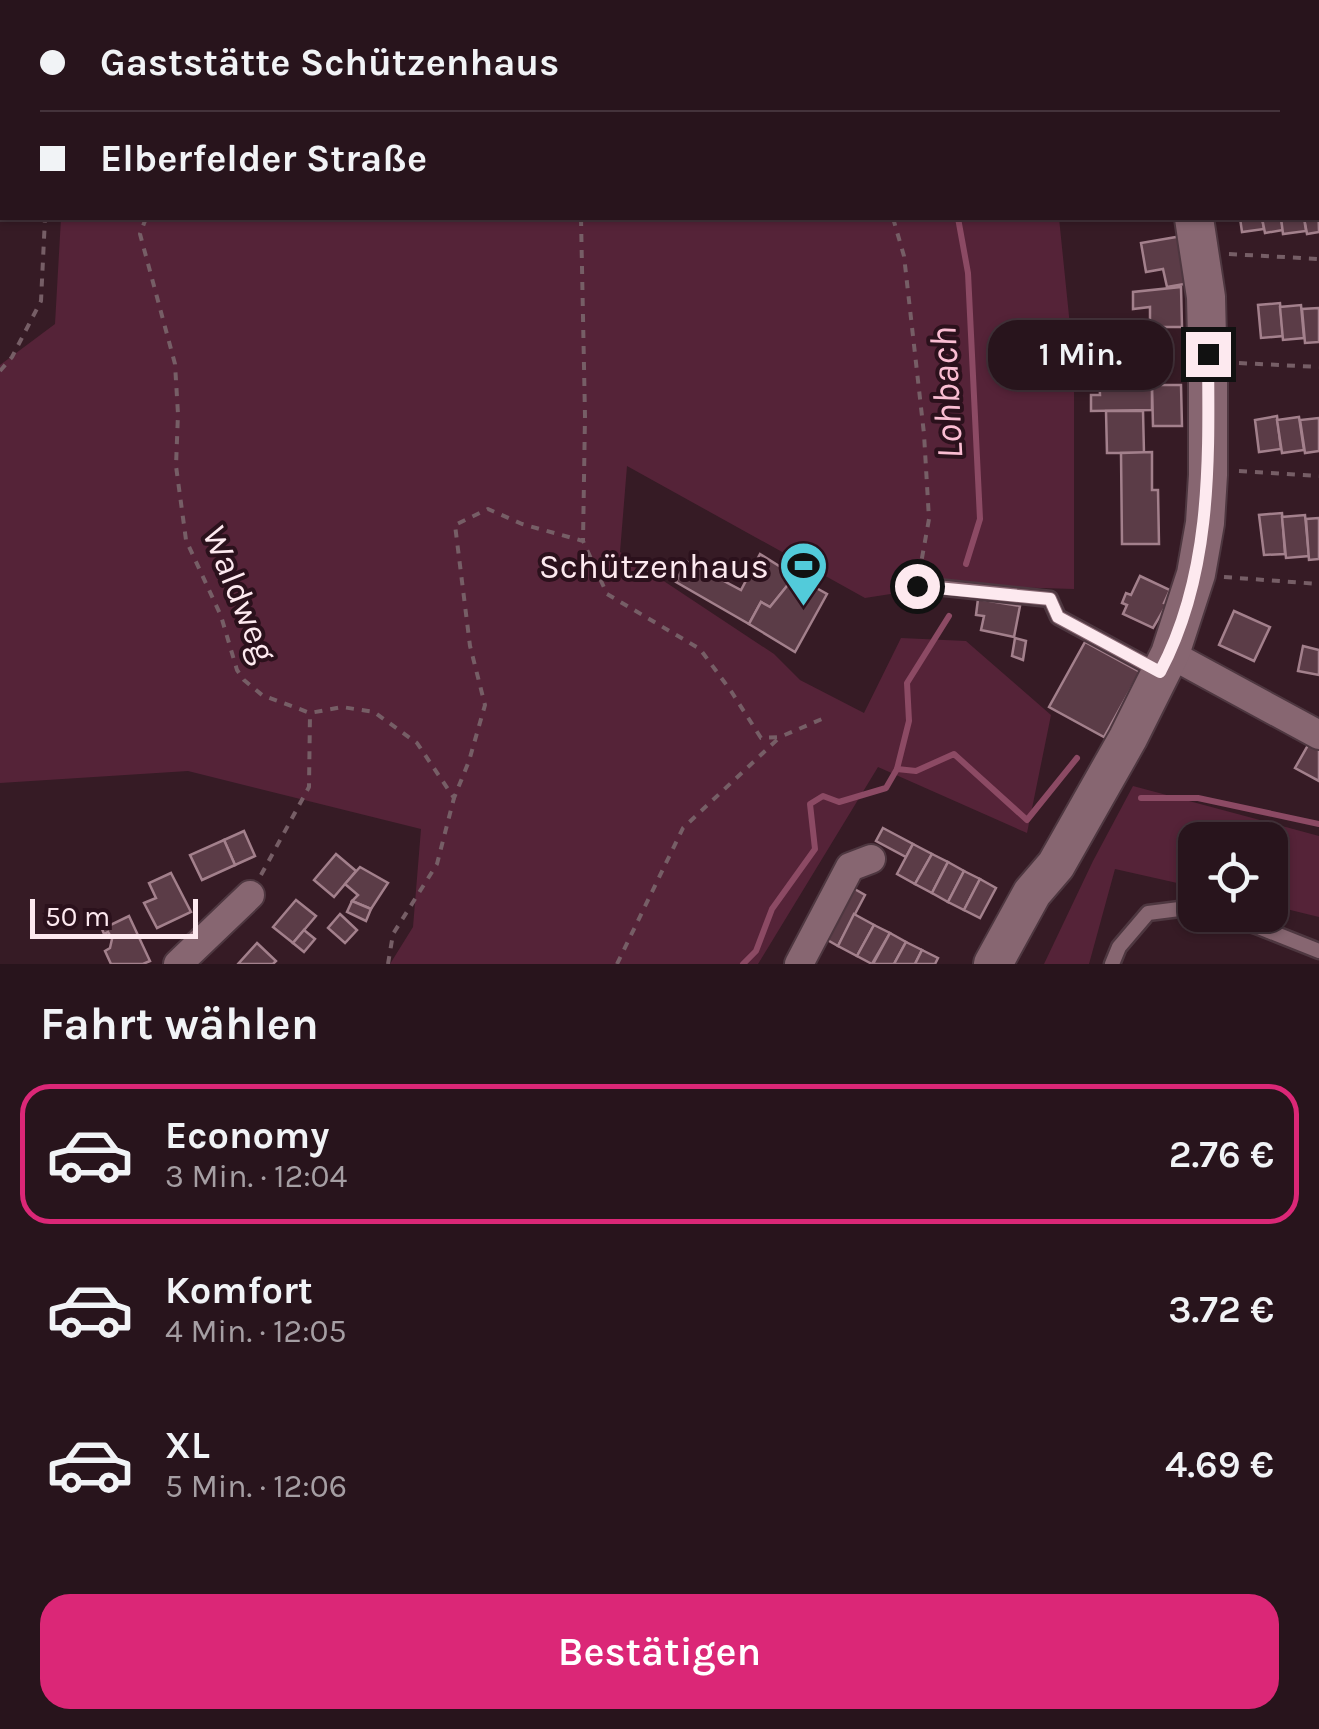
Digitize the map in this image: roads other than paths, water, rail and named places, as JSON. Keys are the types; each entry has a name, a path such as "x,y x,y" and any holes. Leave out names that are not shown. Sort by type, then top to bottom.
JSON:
{"main road":[{"path":"993,964 1032,893 1056,865 1128,738 1165,663 1196,574 1208,475 1206,297 1194,220"},
{"path":"1014,964 1046,903 1056,865"}],"street":[{"path":"1165,663 1319,735"},
{"path":"799,964 850,867 871,859"},
{"path":"178,964 250,895"}],"lane":[{"path":"917,586 1050,599 1058,617 1165,663"},
{"path":"1112,964 1119,947 1148,913 1178,909"},
{"path":"1271,932 1319,951"}],"waterway":[{"name":"Lohbach","path":"958,220 968,273 980,519 966,564"},
{"name":"Lohbach","path":"743,964 756,951 772,909 815,849 810,804 823,796 839,802 886,788 897,769 909,721 907,683 949,616"},
{"path":"897,769 916,771 954,754 1027,820 1077,758"},
{"path":"1141,798 1198,798 1319,824"}],"place":[{"name":"Schützenhaus","path":"804,608"}]}
